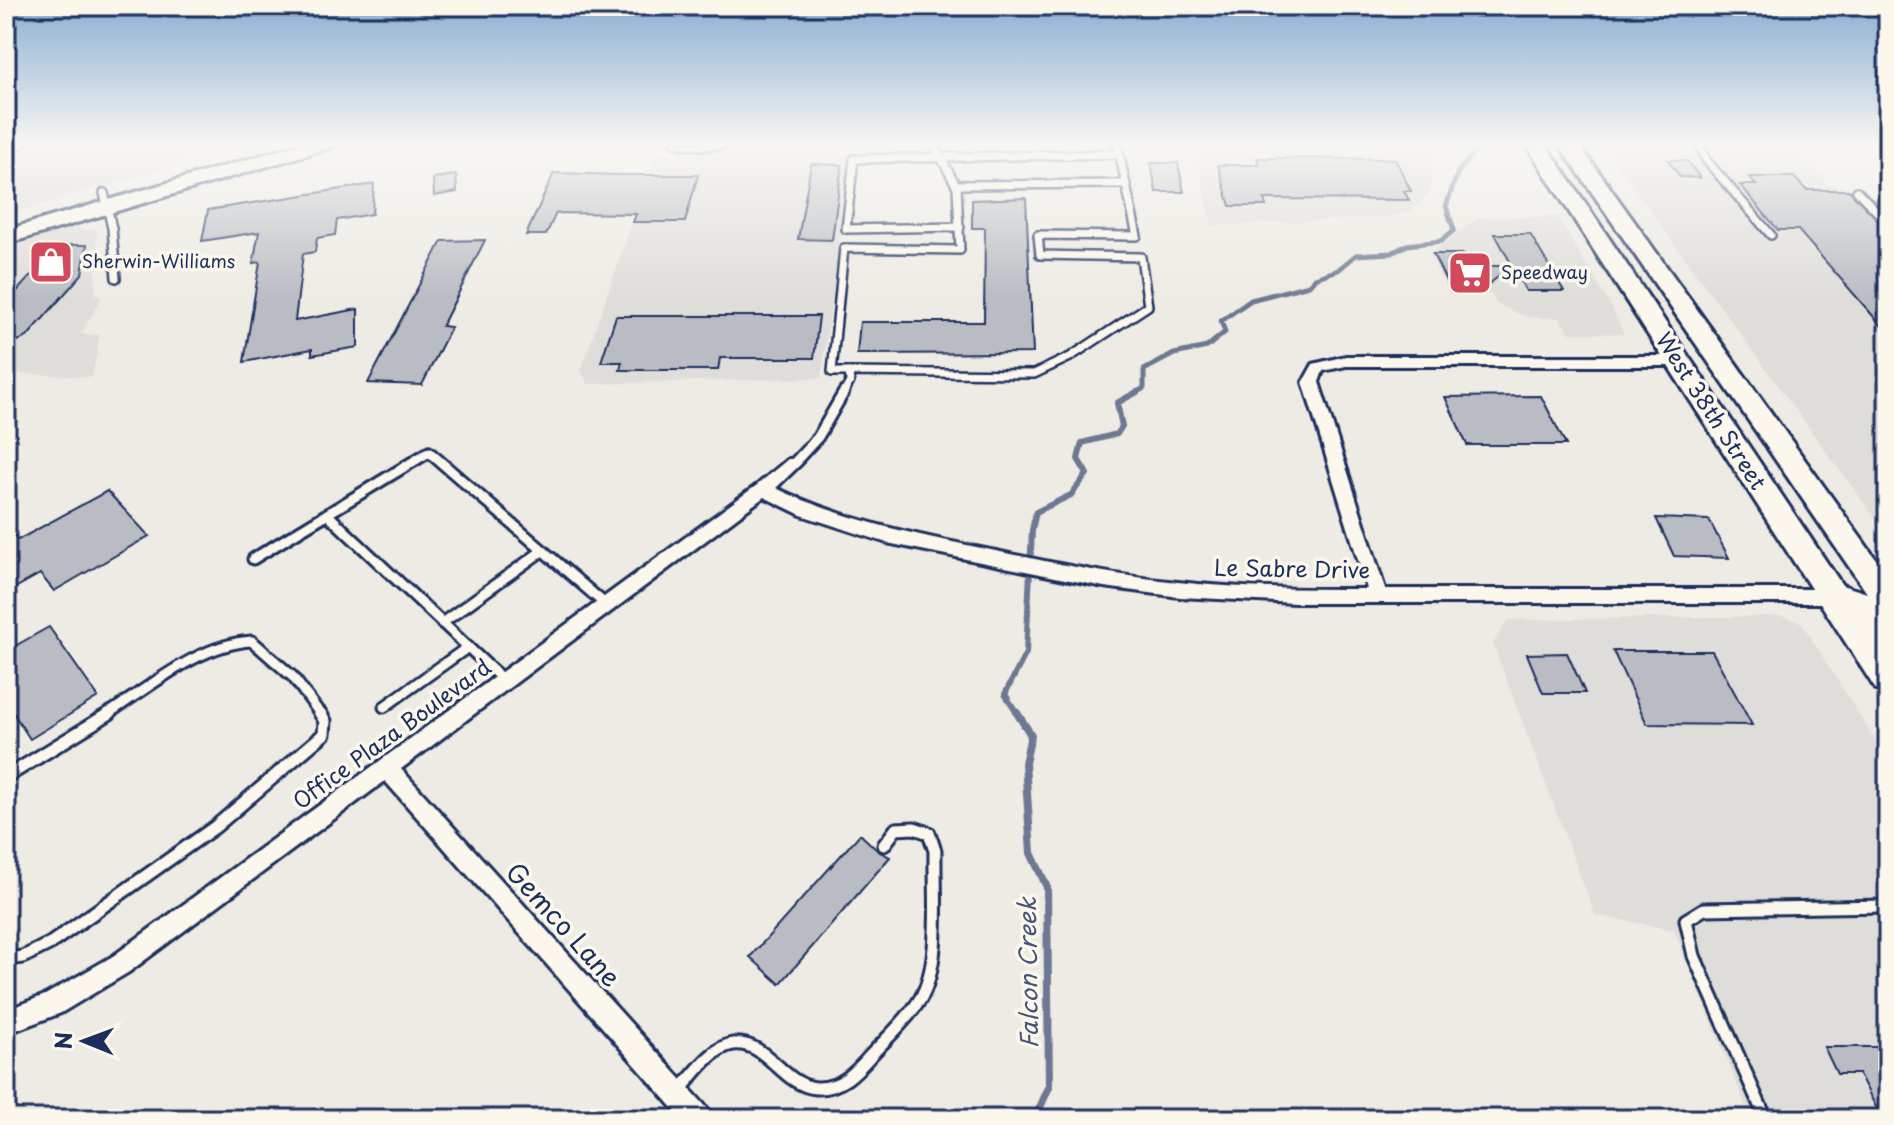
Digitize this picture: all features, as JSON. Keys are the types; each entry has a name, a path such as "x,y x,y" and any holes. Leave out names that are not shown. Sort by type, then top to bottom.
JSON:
{"main road":[{"path":"6,237 119,196"},
{"path":"6,222 123,196"},
{"name":"West 38th Street","path":"1570,196 1888,680"},
{"name":"West 38th Street","path":"1605,196 1888,600"},
{"path":"1641,304 1677,330 1723,391 1751,403"},
{"path":"1834,596 1852,599 1867,608 1888,635"}],"street":[{"path":"1378,595 1311,382 1311,373 1317,366 1346,361 1679,361"},
{"name":"Office Plaza Boulevard","path":"6,1022 52,1004 121,964 794,463"},
{"name":"Le Sabre Drive","path":"763,489 792,504 854,527 922,544 1123,583 1208,592 1295,596 1834,596"},
{"name":"Gemco Lane","path":"386,768 700,1119"}],"lane":[{"path":"850,196 846,229 960,227"},
{"path":"957,196 960,250 844,248 832,372 1034,374 1070,357 1148,306 1141,257 1040,255 1038,235 1137,236 1127,196"},
{"path":"1737,196 1771,235"},
{"path":"1861,196 1888,223"},
{"path":"106,200 116,278"},
{"path":"794,463 818,437 850,382 849,372"},
{"path":"253,559 429,452 606,605"},
{"path":"327,514 504,681"},
{"path":"442,623 542,551"},
{"path":"6,777 210,650 234,642 252,641 267,653 312,701 325,721 324,734 305,753 215,827 61,937 23,957 6,959"},
{"path":"384,707 468,647"},
{"path":"677,1094 711,1056 731,1044 751,1045 798,1083 816,1088 840,1085 861,1067 920,1000 932,969 935,851 929,833 914,828 896,829 884,845"},
{"path":"1766,1119 1694,956 1686,920 1704,909 1888,906"}],"shaded area":[{"path":"6,196 72,196 6,215"},
{"path":"642,196 846,196 821,378 588,384 581,370"},
{"path":"1205,196 1428,196 1412,211 1392,217 1212,226"},
{"path":"1639,196 1868,196 1888,216 1888,536"},
{"path":"1557,216 1612,308 1624,334 1570,333 1559,318 1527,317 1496,304 1491,294 1449,294 1430,254 1478,218"},
{"path":"68,228 97,230 95,293 101,299 81,334 100,335 92,377 6,373 6,245"},
{"path":"1782,616 1801,622 1888,761 1888,1119 1751,1119 1674,930 1595,915 1493,644 1508,620"}],"building":[{"path":"301,196 373,196 372,214 337,220 335,235 317,238 315,252 303,254 295,321 358,309 358,347 312,355 312,349 244,362 260,262 253,263 259,232 202,241 208,210"},
{"path":"544,196 692,196 685,222 633,222 636,214 556,213 546,235 526,235"},
{"path":"806,196 838,196 832,240 798,239"},
{"path":"1227,196 1406,196 1409,200 1264,199 1266,206 1230,206"},
{"path":"1749,196 1854,196 1888,230 1888,333 1798,230 1778,230"},
{"path":"1026,198 1033,353 857,354 860,322 984,322 985,228 972,228 972,200"},
{"path":"1495,234 1530,234 1564,291 1526,291"},
{"path":"485,240 442,326 451,327 422,385 368,383 442,241"},
{"path":"59,245 87,245 82,274 27,337 6,346 6,303"},
{"path":"1433,254 1462,254 1473,260 1476,266 1512,266 1480,291 1451,291"},
{"path":"616,316 819,316 814,358 720,358 718,370 620,370 622,362 601,362"},
{"path":"1541,396 1566,445 1467,445 1445,397"},
{"path":"107,491 149,536 54,591 40,574 6,593 6,526 18,540"},
{"path":"1656,518 1709,520 1729,558 1674,556"},
{"path":"49,627 98,697 30,739 6,702 6,651"},
{"path":"1613,651 1712,651 1752,725 1647,724"},
{"path":"1567,653 1585,693 1543,693 1527,654"},
{"path":"860,834 878,851 890,857 780,984 750,957"},
{"path":"1824,1047 1888,1047 1888,1107 1876,1107 1859,1074 1837,1074"}],"waterway":[{"name":"Falcon Creek","path":"1134,394 1144,388 1144,370 1174,354 1207,347 1225,332 1221,321 1251,300 1309,285 1315,278 1338,270 1356,255 1392,253 1407,245 1441,241 1454,230 1446,206 1450,196"},
{"name":"Falcon Creek","path":"1018,715 1005,694 1026,653 1032,530 1036,512 1071,495 1087,474 1078,459 1082,443 1117,434 1122,426 1117,403 1137,392"},
{"name":"Falcon Creek","path":"1017,713 1031,735 1025,763 1031,853 1047,887 1049,1087 1035,1119"}],"place":[{"name":"Sherwin-Williams","path":"51,262"},
{"name":"Speedway","path":"1470,273"}]}
